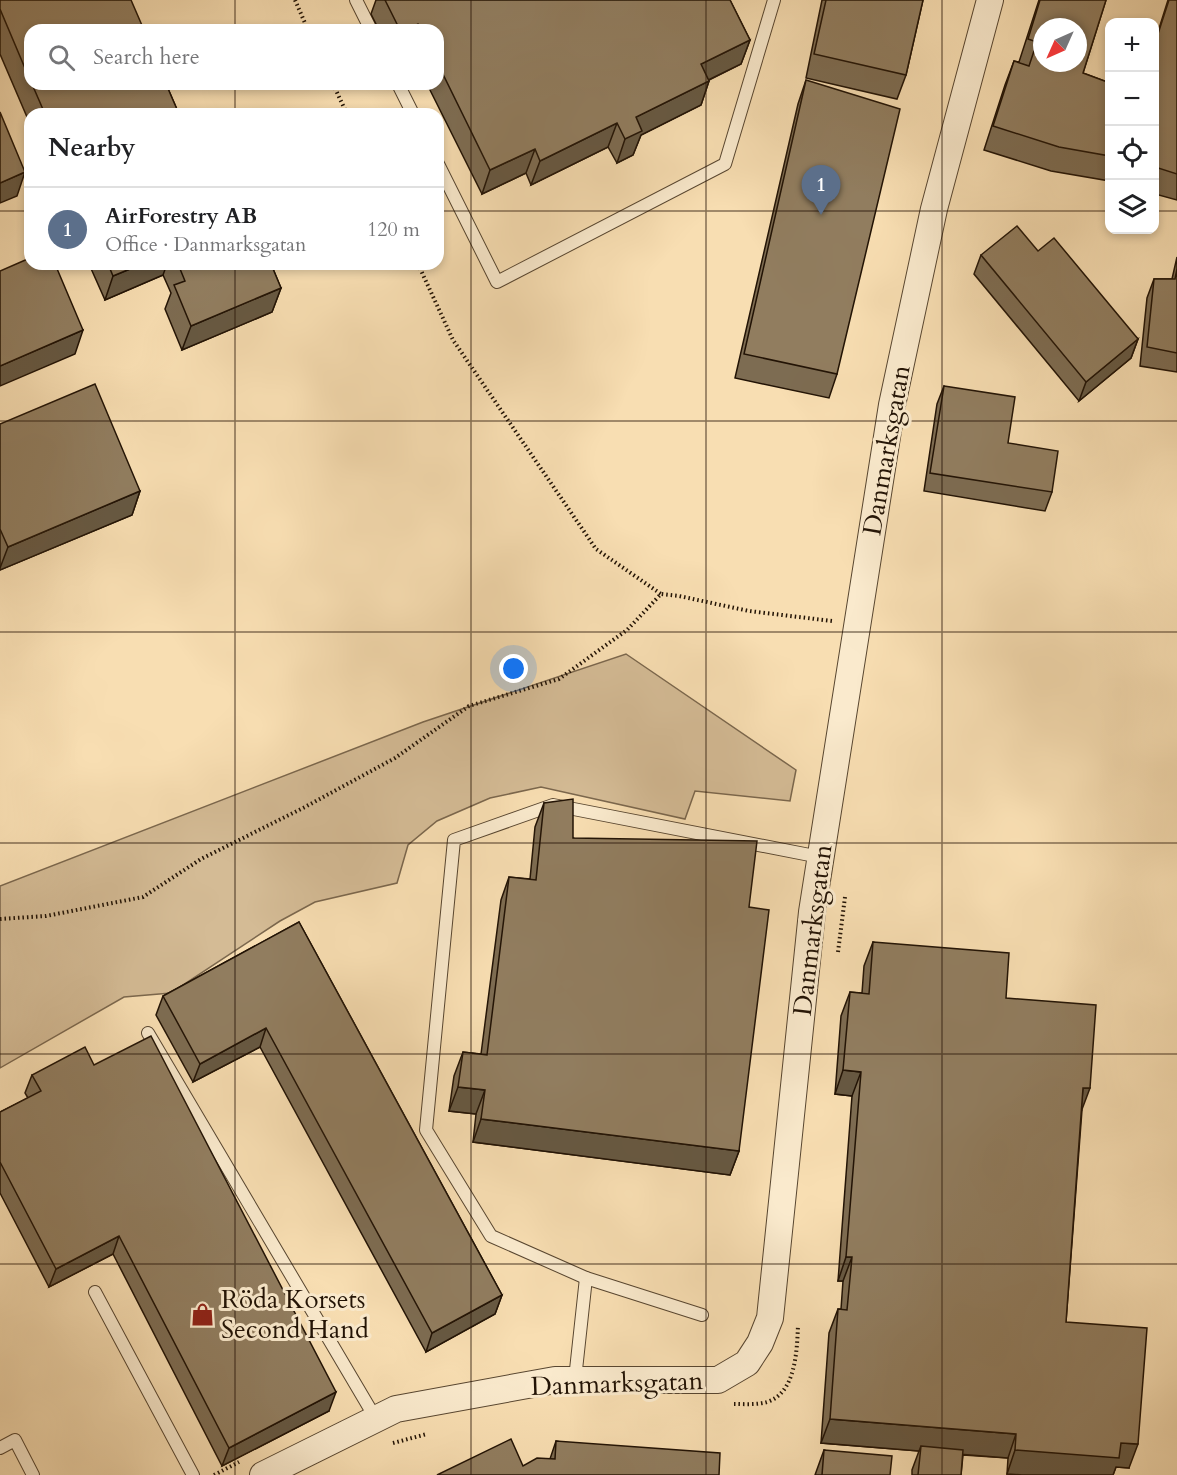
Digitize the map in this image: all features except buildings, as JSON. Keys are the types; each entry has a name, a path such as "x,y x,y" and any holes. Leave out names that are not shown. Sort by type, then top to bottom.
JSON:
{"street":[{"name":"Danmarksgatan","path":"254,1467 396,1409 555,1380 718,1380 747,1363 760,1343 770,1318 812,912 894,393 934,209 990,0"}],"lane":[{"path":"356,0 368,24"},
{"path":"444,176 497,282 725,164 774,0"},
{"path":"401,90 410,108"},
{"path":"702,1315 586,1278 491,1236 426,1130 454,840 553,805 820,857"},
{"path":"148,1033 376,1419"},
{"path":"575,1380 586,1278"},
{"path":"95,1292 193,1475"},
{"path":"0,1448 15,1440 33,1475"}],"path":[{"path":"295,0 305,24"},
{"path":"336,90 344,108"},
{"path":"421,270 453,340 597,549 661,594 749,611 857,624"},
{"path":"0,919 46,916 143,897 201,859 305,807 394,758 469,706 559,679 627,630 661,594"},
{"path":"837,963 846,893"},
{"path":"213,1475 254,1467"}],"shaded area":[{"path":"626,654 796,770 790,801 695,791 685,819 541,787 490,798 437,821 408,845 397,883 315,902 280,921 171,993 124,997 0,1068 0,886 423,722"}],"place":[{"name":"AirForestry AB","path":"821,215"},
{"name":"Röda Korsets Second Hand","path":"203,1314"}]}
